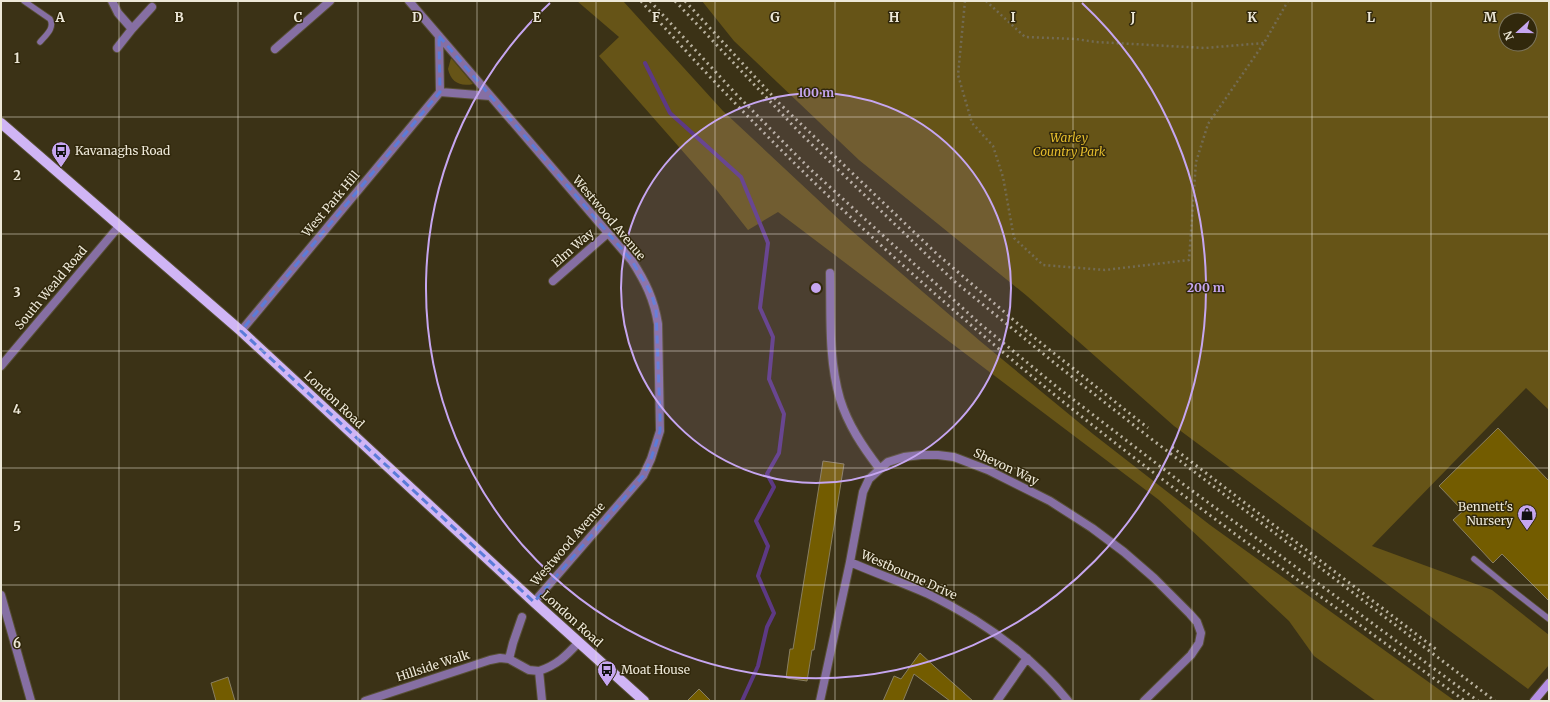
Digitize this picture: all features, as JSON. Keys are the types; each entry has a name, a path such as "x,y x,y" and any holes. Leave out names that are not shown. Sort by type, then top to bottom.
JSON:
{"main road":[{"name":"London Road","path":"1,124 120,225 241,331 534,602 644,701"}],"street":[{"path":"112,1 118,13 132,29"},
{"path":"275,49 330,1"},
{"name":"Westwood Avenue","path":"409,1 632,261 651,293 656,309 658,324 660,431 651,459 643,476 534,602"},
{"path":"117,48 152,7"},
{"path":"439,36 440,92 490,96"},
{"name":"West Park Hill","path":"241,331 440,92"},
{"name":"South Weald Road","path":"1,366 120,225"},
{"name":"Elm Way","path":"553,282 608,233"},
{"path":"830,273 832,349 840,399 859,441 879,468"},
{"name":"Shevon Way","path":"820,701 850,562 863,492 869,479 879,468 888,462 921,454 954,457 988,470 1044,498 1071,514 1111,542 1139,565 1190,614 1197,622 1201,633 1199,643 1191,654 1144,701"},
{"name":"Westbourne Drive","path":"850,562 926,593 963,612 997,634 1027,658 1047,677 1068,701"},
{"path":"1,594 31,701"},
{"path":"522,617 512,643 509,659 530,670 539,672 552,667 566,656 578,642"},
{"name":"Hillside Walk","path":"365,701 490,660 500,658 509,659"},
{"path":"997,701 1027,658"},
{"path":"539,672 542,701"},
{"path":"1534,701 1548,684"}],"lane":[{"path":"24,1 47,16 53,24 40,42"},
{"path":"1474,559 1508,588 1549,619"}],"path":[{"path":"965,1 958,75 972,123 993,146 1003,177 1014,238 1044,265 1105,270 1189,260 1196,162 1208,124 1264,43 1288,1"},
{"path":"986,1 1025,37 1205,48 1264,43"}],"highlighted area":[{"path":"439,36 632,261 651,293 656,309 660,431 651,459 643,476 534,602 241,331 440,92"}],"green space":[{"path":"577,1 623,1 723,111 845,225 980,341 1093,434 1210,525 1455,701 1376,701 1314,656 1289,621 1159,500 778,212 748,230 715,188 599,56 619,37"},
{"name":"Warley Country Park","path":"702,1 1549,1 1549,410 1526,388 1372,546 1492,590 1549,635 1549,665 1528,689 1174,426 1027,296 859,160 734,41"},
{"path":"451,58 473,84 460,84 451,77 448,69"}],"building":[{"path":"1498,428 1549,481 1549,601 1502,554 1493,563 1453,520 1463,511 1439,486"},
{"path":"823,461 844,464 814,650 812,650 807,681 786,678 790,649 793,649"},
{"path":"920,653 973,701 950,701 914,674 903,701 883,701 894,676 901,679"},
{"path":"228,677 235,701 216,701 211,683"},
{"path":"699,689 711,701 687,701"}],"waterway":[{"path":"645,63 670,113 741,177 768,243 760,308 773,337 769,379 784,414 779,453 767,474 774,487 756,521 768,546 758,576 774,613 767,627 758,666 742,701"}],"railway":[{"path":"641,1 752,120 810,178 869,234 992,343 1119,446 1204,511 1465,701"},
{"path":"650,1 736,94 809,168 979,323 1057,387 1183,484 1478,701"},
{"path":"675,1 801,134 954,281 1057,365 1154,441 1495,701"},
{"path":"685,1 780,104 937,254 1031,335 1148,428"},
{"path":"1172,447 1437,650"}],"place":[{"name":"Kavanaghs Road","path":"61,168"},
{"name":"Bennett's Nursery","path":"1527,531"},
{"name":"Moat House","path":"607,687"}]}
